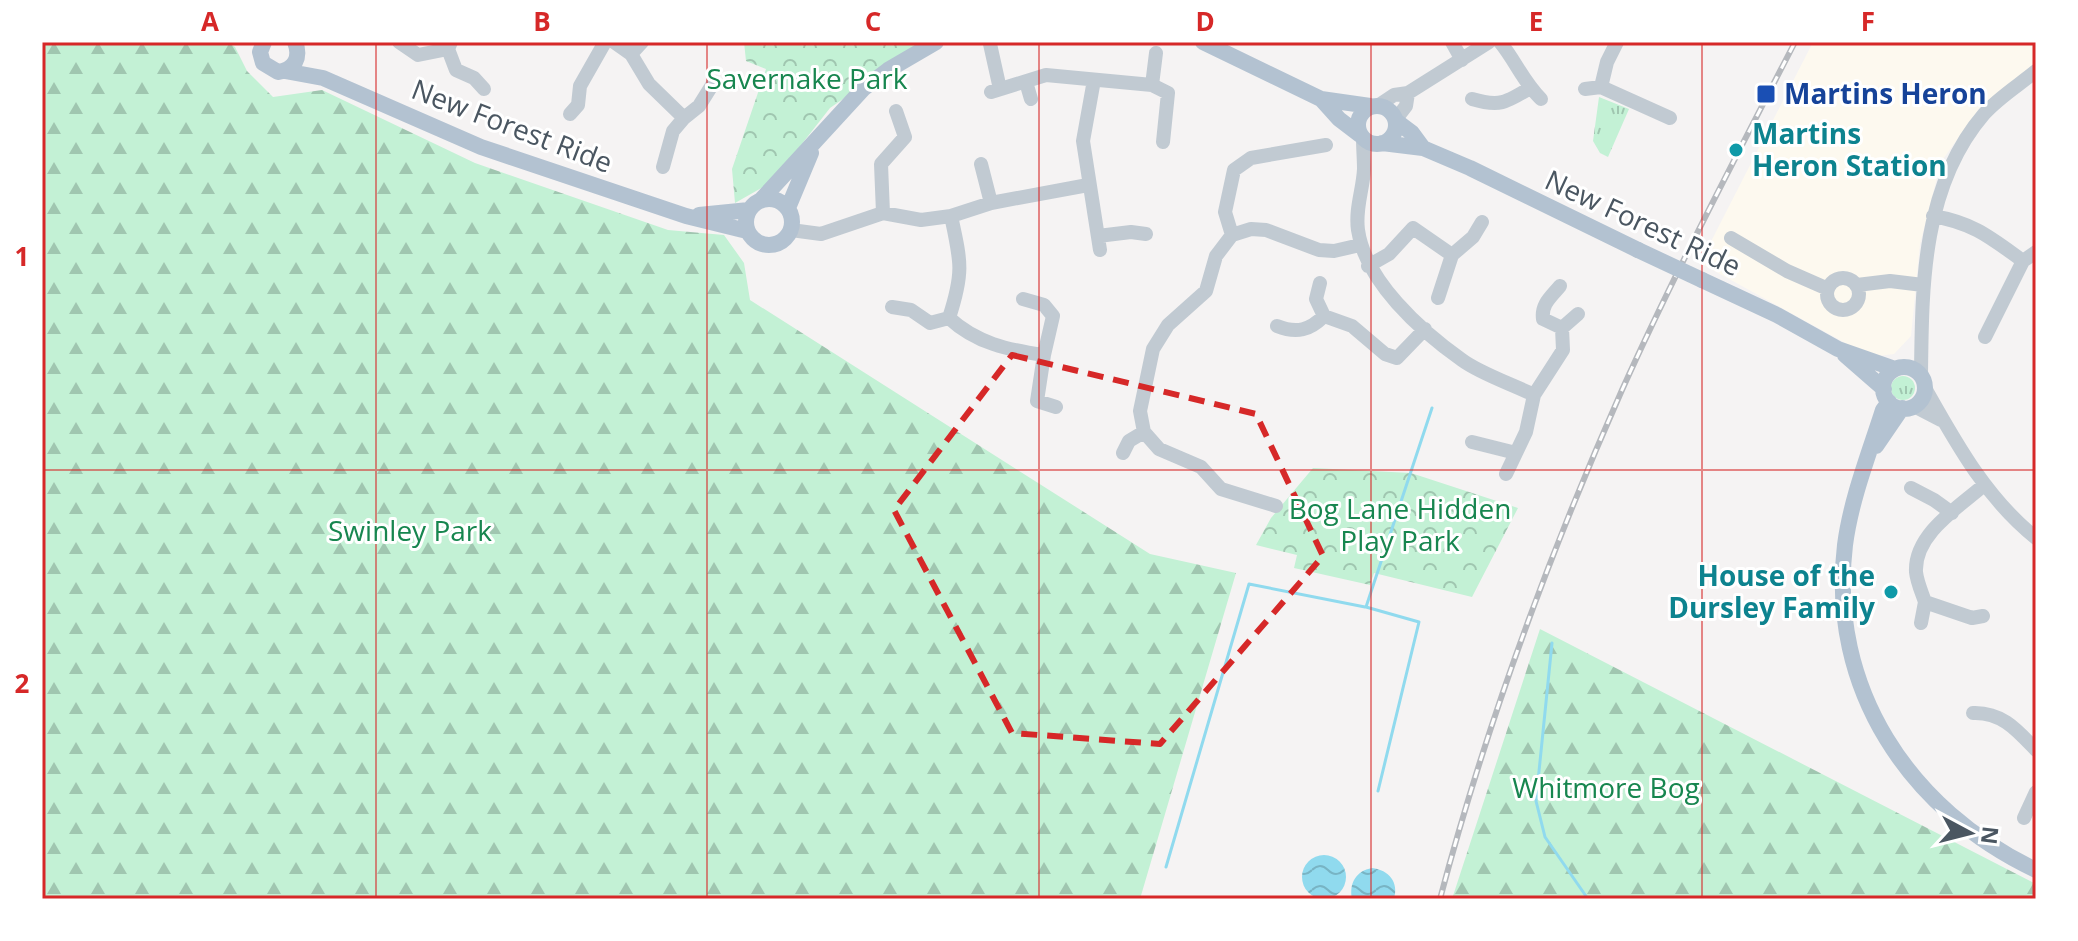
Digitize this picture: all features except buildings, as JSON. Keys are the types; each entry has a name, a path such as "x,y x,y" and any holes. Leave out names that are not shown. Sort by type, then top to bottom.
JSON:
{"main road":[{"name":"New Forest Ride","path":"249,42 262,50 273,71 323,78 481,147 686,216 747,231 758,243 773,245 791,230"},
{"path":"747,231 746,223 755,205 863,89 888,70 936,42"},
{"path":"1203,42 1321,99 1375,106"},
{"name":"New Forest Ride","path":"285,71 298,57 296,43"},
{"name":"New Forest Ride","path":"296,43 323,78"},
{"path":"1321,99 1339,119 1371,140 1392,137 1396,120"},
{"name":"New Forest Ride","path":"1375,106 1390,110 1423,148"},
{"path":"1371,140 1358,128 1360,115 1375,106"},
{"path":"791,230 788,208 819,137"},
{"name":"New Forest Ride","path":"1371,140 1423,148 1470,168 1777,315 1838,349 1912,375"},
{"name":"New Forest Ride","path":"686,216 776,200 788,208"},
{"name":"New Forest Ride","path":"1838,349 1897,401"},
{"path":"1912,375 1920,401 1897,401 1886,377 1912,375"},
{"path":"1897,401 1868,458 1848,523 1843,597 1848,645 1876,722 1911,777 1945,810 1988,843 2036,870"}],"street":[{"path":"399,42 418,55 449,46 456,70 474,78 484,89"},
{"path":"570,114 578,105 580,86 605,42"},
{"path":"614,42 631,54 649,84 684,118"},
{"path":"631,54 642,42"},
{"path":"1452,42 1462,60"},
{"path":"1375,106 1394,95 1408,93 1489,42"},
{"path":"1472,99 1491,105 1535,94 1500,42"},
{"path":"1601,87 1607,62 1617,42"},
{"path":"990,44 995,91 1046,75 1152,85 1168,93 1163,142"},
{"path":"1152,85 1156,53"},
{"path":"2036,71 1985,113 1947,174 1933,216 1912,375 1984,485 2018,524 2036,538"},
{"path":"1094,80 1083,141 1099,243 1131,232 1146,234"},
{"path":"663,167 673,131 699,106 714,82"},
{"path":"1026,82 1031,99"},
{"path":"1585,89 1601,87 1670,118"},
{"path":"1396,120 1406,106 1408,93"},
{"path":"883,213 881,164 905,137 896,111"},
{"path":"1371,140 1357,200 1360,245 1368,266 1382,288 1464,362 1534,395"},
{"path":"1232,235 1225,212 1234,170 1251,158 1326,145"},
{"path":"981,164 991,203"},
{"path":"791,230 821,234 883,213 921,220 951,216 991,203 1088,185"},
{"path":"949,318 959,287 961,261 951,216"},
{"path":"1933,216 1960,221 2023,261"},
{"path":"1438,298 1452,255 1473,237 1482,222"},
{"path":"1368,266 1389,254 1413,228 1452,255"},
{"path":"1276,506 1221,489 1201,467 1159,449 1144,432 1140,411 1153,349 1168,325 1206,291 1216,256 1232,235 1251,229 1266,230 1319,250 1334,251 1360,245"},
{"path":"1731,238 1787,271 1828,289"},
{"path":"1985,337 2023,261 2036,252"},
{"path":"1857,285 1859,300 1846,310 1831,305 1828,289 1832,282 1840,278 1849,279 1857,285 1890,281 1923,285"},
{"path":"1320,283 1316,299 1324,316 1352,326 1385,354 1397,358 1425,329"},
{"path":"1560,286 1542,310 1543,319 1562,328"},
{"path":"1023,299 1044,305 1053,316 1037,401 1056,407"},
{"path":"892,307 911,310 930,323 949,318"},
{"path":"1562,328 1578,314"},
{"path":"1277,326 1290,331 1311,329 1324,316"},
{"path":"949,318 964,332 1006,350 1044,355"},
{"path":"1506,474 1526,432 1534,395 1563,350 1562,328"},
{"path":"1897,401 1944,422"},
{"path":"1123,453 1129,441 1144,432"},
{"path":"1472,442 1516,453"},
{"path":"1921,623 1925,602 1916,573 1918,555 1926,539 1984,485"},
{"path":"1911,488 1952,513"},
{"path":"1925,602 1972,618 1983,616"},
{"path":"1973,713 1991,712 2018,730 2036,750"},
{"path":"2024,818 2036,792"}],"highlighted area":[{"path":"1012,355 1256,414 1323,556 1160,744 1012,733 894,510"}],"shaded area":[{"path":"1813,42 2036,42 2034,64 1978,110 1941,162 1920,244 1911,336 1894,354 1878,356 1849,345 1700,263"}],"green space":[{"name":"Swinley Park","path":"42,42 229,42 235,47 247,71 273,97 322,90 475,163 668,230 724,235 744,263 750,300 1150,554 1236,573 1140,899 42,899"},
{"name":"Savernake Park","path":"744,42 925,42 830,108 772,182 735,203 732,169 766,69 746,61"},
{"path":"1599,97 1629,109 1608,157 1600,153 1593,141"},
{"path":"1903,376 1912,379 1915,388 1912,397 1903,400 1894,397 1891,388 1894,379"},
{"name":"Bog Lane Hidden Play Park","path":"1313,468 1411,473 1518,508 1472,597 1374,573 1370,585 1294,568 1297,555 1256,545 1271,518"},
{"name":"Whitmore Bog","path":"1540,629 2036,884 2036,899 1452,899"}],"water":[{"path":"1324,855 1340,861 1346,877 1340,893 1324,899 1308,893 1302,877 1308,861"},
{"path":"1372,868 1383,871 1394,882 1394,899 1352,899 1355,879"}],"waterway":[{"path":"1378,791 1419,622 1366,607 1432,408"},
{"path":"1166,867 1249,584 1365,607"},
{"path":"1552,643 1536,801 1545,837 1588,899"}],"railway":[{"path":"1440,899 1478,769 1521,641 1595,452 1663,302 1795,42"}],"place":[{"name":"Martins Heron","path":"1766,94"},
{"name":"Martins Heron Station","path":"1736,150"},
{"name":"House of the Dursley Family","path":"1891,592"}]}
